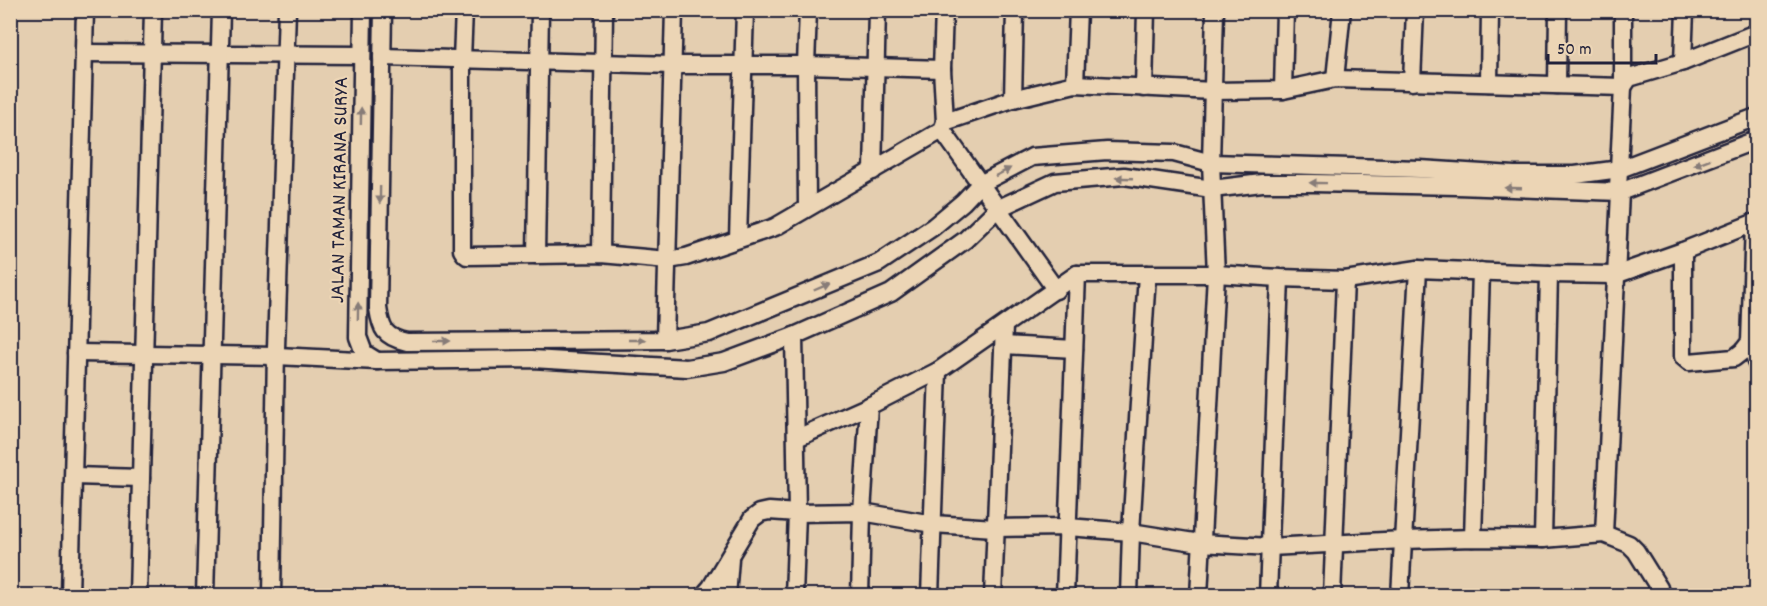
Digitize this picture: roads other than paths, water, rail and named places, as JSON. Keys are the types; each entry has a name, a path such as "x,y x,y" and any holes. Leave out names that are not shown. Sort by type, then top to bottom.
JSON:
{"street":[{"path":"70,596 85,10"},
{"path":"138,596 153,10"},
{"path":"205,596 221,10"},
{"path":"272,596 288,10"},
{"name":"JALAN TAMAN KIRANA SURYA","path":"363,10 358,337 364,353 377,361"},
{"name":"JALAN TAMAN KIRANA SURYA","path":"383,10 378,308 380,323 385,333 407,342 665,340"},
{"path":"464,10 462,250 467,256 601,254 668,260 686,257 776,227 807,207 873,171 943,126 1013,99 1075,84 1213,91 1283,90 1335,78 1623,87"},
{"path":"536,255 540,10"},
{"path":"601,254 604,10"},
{"path":"674,10 665,340 709,333 879,263 933,228 980,184 1032,157 1119,151 1174,153 1211,163 1420,169 1514,175 1575,175 1619,184 1756,117"},
{"path":"738,239 745,10"},
{"path":"807,207 808,10"},
{"path":"873,171 877,10"},
{"path":"944,10 943,126 997,209 1056,290"},
{"path":"1013,99 1015,10"},
{"path":"1075,84 1078,10"},
{"path":"1144,88 1146,10"},
{"path":"1198,596 1216,274 1211,163 1215,10"},
{"path":"1283,90 1285,10"},
{"path":"1335,78 1342,10"},
{"path":"1412,81 1414,10"},
{"path":"1489,83 1490,10"},
{"path":"1557,85 1558,10"},
{"path":"1604,534 1623,87 1623,10"},
{"path":"1683,62 1685,10"},
{"path":"1623,87 1629,78 1683,62 1756,33"},
{"path":"84,53 362,55"},
{"path":"382,57 942,69"},
{"path":"76,353 277,356 377,361 532,359 687,368 724,362 794,336 891,293 965,240 997,209 1055,182 1124,176 1212,189 1262,183 1457,186 1619,184 1756,140"},
{"path":"797,438 869,406 938,371 1077,274 1216,274 1345,280 1418,269 1615,274 1755,223 1750,342 1756,362"},
{"path":"1683,251 1683,357 1689,362 1734,358 1750,342"},
{"path":"1400,596 1418,269"},
{"path":"1473,538 1481,271"},
{"path":"1065,596 1077,274"},
{"path":"1129,596 1147,274"},
{"path":"1543,539 1549,274"},
{"path":"1268,596 1280,278"},
{"path":"1332,596 1345,280"},
{"path":"993,596 1004,326"},
{"path":"794,336 797,438 794,596"},
{"path":"1004,345 1074,349"},
{"path":"930,596 938,371"},
{"path":"860,596 862,512 869,406"},
{"path":"74,476 141,478"},
{"path":"703,596 711,587 752,519 760,513 769,511 862,512 933,524 995,528 1068,527 1131,532 1200,543 1270,547 1403,540 1543,539 1604,534 1629,544 1636,551 1659,588 1661,596"},
{"path":"727,596 730,555"}]}
